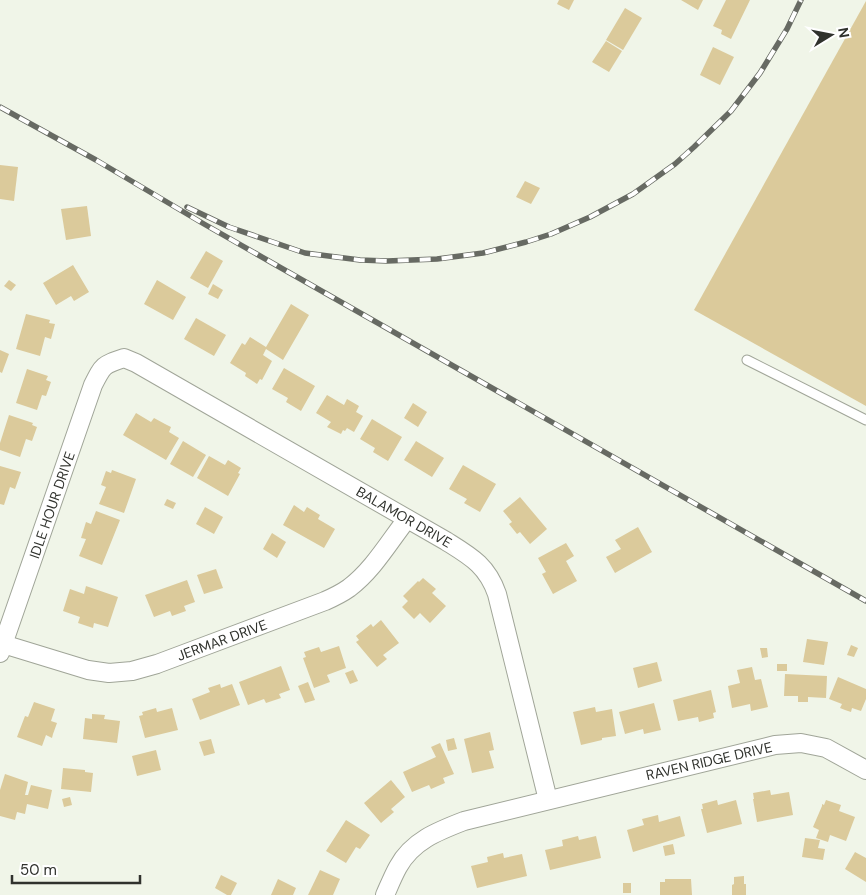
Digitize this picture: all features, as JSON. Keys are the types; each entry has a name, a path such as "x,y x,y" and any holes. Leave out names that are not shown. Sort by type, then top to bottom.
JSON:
{"street":[{"name":"BALAMOR DRIVE","path":"111,362 124,358 136,363 446,540 481,565 493,581 497,594 548,800"},
{"name":"IDLE HOUR DRIVE","path":"2,648 94,385 101,368 111,362"},
{"name":"JERMAR DRIVE","path":"2,648 88,670 109,673 132,671 157,664 340,594 358,580 375,561 407,519"},
{"name":"RAVEN RIDGE DRIVE","path":"385,895 399,865 416,844 441,830 464,821 775,745 808,743 826,748 866,770"}],"lane":[{"path":"747,360 866,420"}],"building":[{"path":"559,0 574,0 569,10 557,4"},
{"path":"681,0 703,0 698,10"},
{"path":"726,0 750,0 731,39 721,34 722,30 713,26"},
{"path":"866,1 866,406 694,310"},
{"path":"625,8 642,18 623,50 606,40"},
{"path":"606,41 622,51 609,72 592,62"},
{"path":"713,47 734,57 720,85 700,75"},
{"path":"0,165 18,167 14,201 0,199"},
{"path":"525,181 540,188 531,204 516,197"},
{"path":"87,206 91,236 66,240 61,209"},
{"path":"206,251 223,261 208,288 190,278"},
{"path":"73,265 89,292 74,301 71,296 56,305 43,283"},
{"path":"9,280 16,285 11,291 4,286"},
{"path":"157,280 186,297 173,320 144,304"},
{"path":"213,284 223,290 218,299 208,294"},
{"path":"291,304 309,315 283,360 266,349 263,355 272,361 262,380 260,379 257,384 245,376 246,373 230,363 242,343 245,345 250,337 266,347"},
{"path":"26,314 50,320 49,323 55,324 51,339 45,337 40,356 16,349"},
{"path":"196,318 226,335 214,356 184,339"},
{"path":"0,350 9,354 2,373 0,372"},
{"path":"284,368 315,386 301,411 286,402 288,398 272,389"},
{"path":"27,369 48,376 46,380 51,382 46,396 42,395 37,410 16,403"},
{"path":"327,395 344,405 347,399 359,406 356,412 363,416 354,432 347,428 341,434 327,427 331,422 316,413"},
{"path":"413,403 427,412 418,427 404,418"},
{"path":"136,413 151,422 154,418 171,427 169,432 179,438 166,460 123,435"},
{"path":"9,415 33,423 32,425 37,427 32,441 26,439 20,457 0,450 0,443"},
{"path":"372,419 402,437 388,461 373,452 375,448 360,439"},
{"path":"183,441 206,455 193,477 170,464"},
{"path":"416,441 444,458 432,477 404,460"},
{"path":"209,456 225,465 228,460 241,468 238,473 240,474 228,496 197,478"},
{"path":"463,465 496,484 480,512 464,503 467,499 449,489"},
{"path":"0,466 21,472 15,489 10,487 4,505 0,504"},
{"path":"112,470 136,479 124,513 99,504 106,487 101,485 106,471 111,473"},
{"path":"520,497 547,529 530,544 520,532 517,534 509,524 512,522 503,511"},
{"path":"167,499 176,503 173,509 164,505"},
{"path":"294,505 304,512 307,507 320,515 318,519 335,529 324,548 283,525"},
{"path":"205,507 223,517 214,534 196,524"},
{"path":"96,511 120,520 102,565 79,556 86,539 81,538 86,522 91,524"},
{"path":"638,527 652,552 615,573 606,557 621,549 615,540"},
{"path":"272,533 286,542 277,558 263,549"},
{"path":"566,543 574,556 566,561 577,581 553,594 542,574 546,572 538,558"},
{"path":"216,569 223,588 204,594 197,575"},
{"path":"423,578 436,589 432,593 446,606 430,623 420,613 414,619 402,607 408,601 403,596"},
{"path":"187,580 195,602 184,606 186,611 172,616 170,611 154,617 145,595"},
{"path":"86,586 118,597 108,627 94,623 93,628 78,623 80,617 63,611 70,589 84,594"},
{"path":"381,620 399,643 383,655 387,659 377,667 356,642 359,640 356,636 371,624 373,627"},
{"path":"807,639 828,642 824,665 803,662"},
{"path":"851,645 858,648 854,657 847,655"},
{"path":"339,646 346,668 327,675 330,682 314,688 303,658 306,657 304,652 319,647 321,652"},
{"path":"760,648 767,648 768,657 762,658"},
{"path":"657,662 662,681 638,688 633,668"},
{"path":"777,664 787,664 787,671 777,671"},
{"path":"281,666 290,690 279,694 281,698 266,703 264,699 248,705 239,682"},
{"path":"752,667 755,680 761,679 768,707 751,711 750,704 732,708 728,686 740,683 737,670"},
{"path":"353,670 358,681 350,684 345,673"},
{"path":"785,674 827,676 826,698 808,697 808,702 798,702 798,696 784,696"},
{"path":"838,677 866,689 866,699 861,711 852,708 851,712 845,710 840,708 842,704 829,699"},
{"path":"308,682 315,700 305,703 298,686"},
{"path":"220,684 221,688 232,684 240,705 200,720 192,699 210,692 208,688"},
{"path":"711,690 716,712 713,713 714,718 699,722 698,717 678,721 673,700"},
{"path":"34,702 55,709 51,721 57,723 52,738 46,735 42,746 17,737 25,716 28,717"},
{"path":"654,703 661,730 644,734 643,729 625,734 619,712"},
{"path":"595,707 596,712 612,709 616,736 602,738 602,740 581,745 573,712"},
{"path":"156,708 157,712 172,708 178,730 145,738 139,716 143,715 142,712"},
{"path":"92,714 105,715 104,719 120,721 117,743 83,739 85,718 92,719"},
{"path":"490,732 494,750 489,751 494,768 472,773 464,739"},
{"path":"454,738 457,749 448,751 446,740"},
{"path":"211,739 215,753 204,756 199,742"},
{"path":"440,743 454,774 443,778 445,783 431,789 429,785 412,792 403,772 436,757 431,747"},
{"path":"156,750 161,770 137,776 132,756"},
{"path":"63,768 85,770 85,772 93,773 91,792 61,789"},
{"path":"5,774 28,782 25,795 28,795 31,785 52,790 48,809 27,804 25,814 17,812 15,820 0,816 0,790"},
{"path":"391,780 405,797 391,809 394,812 381,823 364,803"},
{"path":"770,790 771,795 789,792 793,815 757,822 753,793"},
{"path":"70,797 72,805 64,807 62,799"},
{"path":"717,800 718,805 736,800 742,824 707,833 701,809 703,809 702,804"},
{"path":"826,800 841,805 839,811 855,817 846,841 830,835 828,842 816,838 819,830 813,827 822,804 824,805"},
{"path":"658,815 659,822 680,816 685,836 633,852 627,830 644,825 642,819"},
{"path":"346,820 370,835 360,849 356,847 346,863 326,851"},
{"path":"578,836 579,840 596,836 601,858 550,870 545,850 563,846 562,840"},
{"path":"805,838 820,840 818,848 825,849 823,860 802,857"},
{"path":"673,844 675,854 665,856 663,846"},
{"path":"855,852 866,858 866,882 845,869"},
{"path":"503,853 504,858 522,854 527,876 477,888 471,866 488,862 487,857"},
{"path":"320,870 340,879 333,895 308,895"},
{"path":"221,875 237,883 231,895 227,895 215,888"},
{"path":"744,876 746,895 732,895 734,877"},
{"path":"278,879 296,888 293,895 271,895"},
{"path":"665,879 691,879 692,895 660,895 660,882 665,882"},
{"path":"623,883 631,883 631,893 623,893"}],"railway":[{"path":"187,207 229,227 305,253 360,260 437,259 483,253 551,234 590,217 633,194 675,164 694,147 731,111 760,73 787,29 801,0"},
{"path":"0,107 96,160 204,224 866,601"}]}
